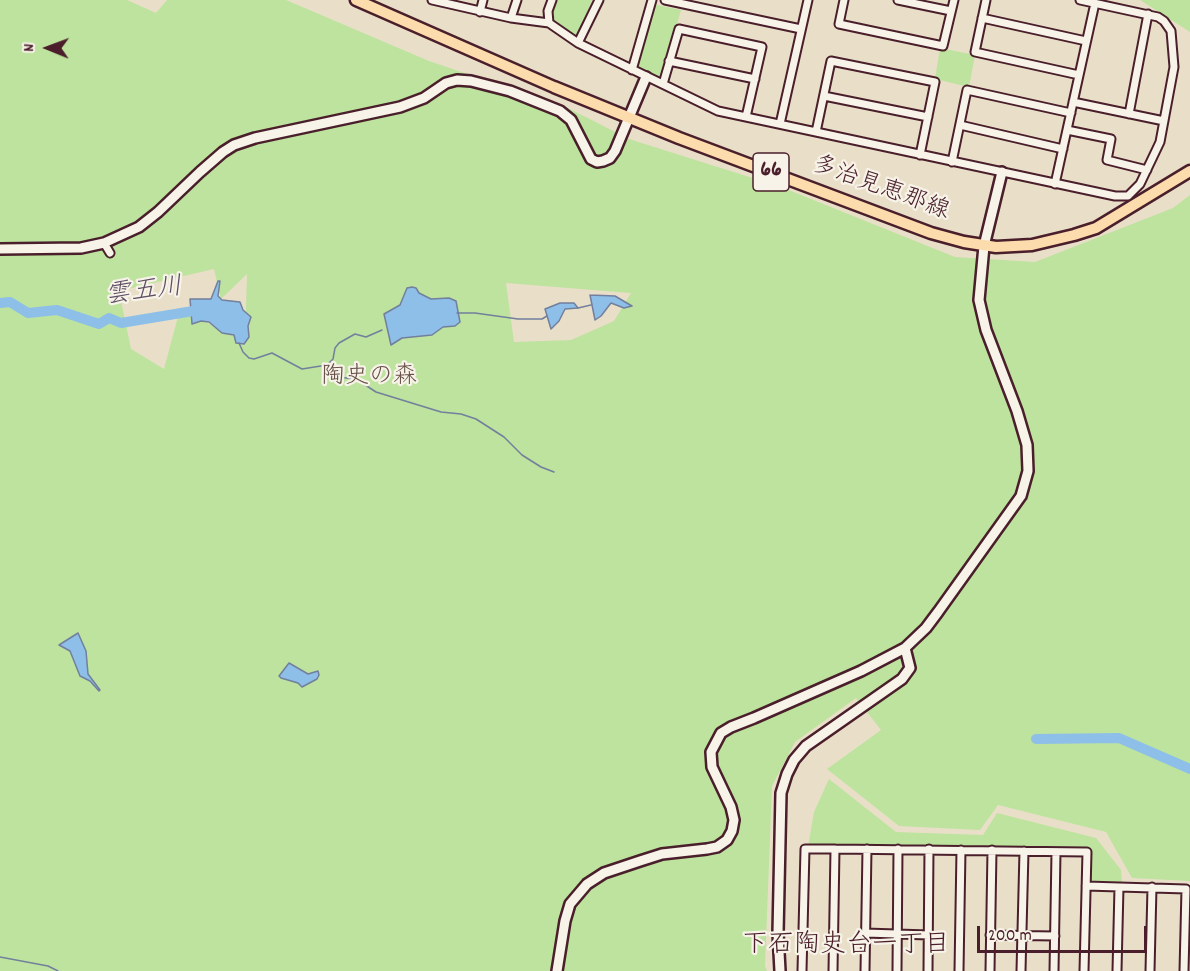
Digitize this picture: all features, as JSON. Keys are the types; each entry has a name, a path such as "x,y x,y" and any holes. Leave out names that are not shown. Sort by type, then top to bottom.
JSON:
{"main road":[{"name":"多治見恵那線","path":"356,0 480,56 630,117 931,233 984,246 1032,244 1074,236 1096,228 1190,171"}],"street":[{"path":"432,0 480,12 549,23 578,43 718,111 1055,184 1121,197 1128,196 1140,184 1160,142 1174,67 1171,31 1164,21 1148,14 1080,0"},
{"path":"480,12 483,0"},
{"path":"512,18 517,0"},
{"path":"549,23 548,11 552,0"},
{"path":"578,43 599,0"},
{"path":"632,70 652,0"},
{"path":"665,0 801,29"},
{"path":"780,124 808,0"},
{"path":"844,0 839,24 943,46 954,0"},
{"path":"898,0 951,11"},
{"path":"986,0 975,52 1079,75"},
{"path":"1055,184 1095,3"},
{"path":"1129,114 1148,14"},
{"path":"982,18 1086,41"},
{"path":"663,84 679,28 762,47 746,117"},
{"path":"669,61 755,79"},
{"path":"816,132 831,61 935,82 920,155"},
{"path":"0,249 81,248 104,243 139,227 223,152 234,145 255,138 400,107 417,101 446,83 457,80 471,81 510,91 560,111 571,120 591,159 597,162 610,158 615,151 646,76"},
{"path":"952,162 967,90 1071,113"},
{"path":"824,96 927,117"},
{"path":"1073,102 1164,121"},
{"path":"960,125 1063,149"},
{"path":"1067,130 1111,139 1107,160 1147,171"},
{"path":"557,971 570,904 587,884 604,873 662,854 717,847 727,840 734,820 731,807 712,767 711,752 721,733 731,726 861,671 905,648 926,628 1016,504 1029,471 1027,445 1023,427 981,315 979,300 984,246 1002,172"},
{"path":"104,243 110,253"},
{"path":"780,971 778,933 781,793 787,774 794,760 806,746 902,678 910,668 905,648"},
{"path":"802,971 805,849 1087,852 1084,971"},
{"path":"833,971 835,849"},
{"path":"865,971 867,849"},
{"path":"897,971 898,849"},
{"path":"928,971 929,849"},
{"path":"959,971 961,850"},
{"path":"990,971 992,850"},
{"path":"1021,971 1024,851"},
{"path":"1054,971 1056,852"},
{"path":"1086,886 1186,889 1184,971"},
{"path":"1117,971 1119,887"},
{"path":"1150,971 1152,887"},
{"path":"865,933 929,935"},
{"path":"990,935 1055,936"}],"green space":[{"name":"陶史の森","path":"0,0 127,0 156,13 167,0 286,0 429,61 568,108 629,139 781,187 955,257 1035,262 1173,208 1190,195 1190,881 1132,878 1106,832 998,805 980,830 899,826 827,769 881,730 856,698 795,742 772,786 765,966 767,971 0,971","holes":["214,269 221,299 247,274 245,342 180,309 164,369 131,349 119,291","506,283 630,293 631,293 614,321 571,340 514,342"]},
{"path":"555,0 592,0 576,39 555,22 552,11"},
{"path":"1140,0 1190,0 1190,32"},
{"path":"657,5 681,10 662,77 659,78 636,65 652,8"},
{"path":"940,48 975,55 969,87 935,79"},
{"path":"829,779 896,832 983,835 997,813 1096,838 1121,870 1122,884 1089,884 1089,850 808,847 814,812"}],"water":[{"path":"220,281 218,296 222,300 240,302 243,310 251,317 248,326 249,337 244,344 236,343 234,335 222,333 209,322 201,321 192,324 190,299 211,299"},
{"path":"412,287 431,299 449,298 456,301 460,322 455,326 443,327 432,335 402,338 391,345 384,314 400,305 407,288"},
{"path":"590,295 615,296 632,306 624,308 611,303 595,320"},
{"path":"560,303 574,303 578,308 565,309 559,321 551,329 545,309"},
{"path":"78,633 86,651 88,674 99,691 90,681 80,676 70,651 59,645"},
{"path":"289,663 308,674 318,671 319,675 317,679 302,687 298,683 279,676"}],"waterway":[{"name":"雲五川","path":"0,303 10,302 28,313 57,310 99,324 109,318 121,323 205,309"},
{"path":"578,308 591,305"},
{"path":"457,313 518,319 542,319 547,316"},
{"path":"239,343 249,358 254,359 272,353 302,369 327,365 333,359 335,348 339,343 355,334 366,337 382,330"},
{"path":"329,363 337,377 356,379 376,392 441,412 461,414 476,419 504,437 522,455 554,472"},
{"path":"1036,739 1119,738 1190,769"},
{"path":"0,957 48,966 58,971"}],"district":[{"name":"下石陶史台一丁目","path":"846,947"}]}
